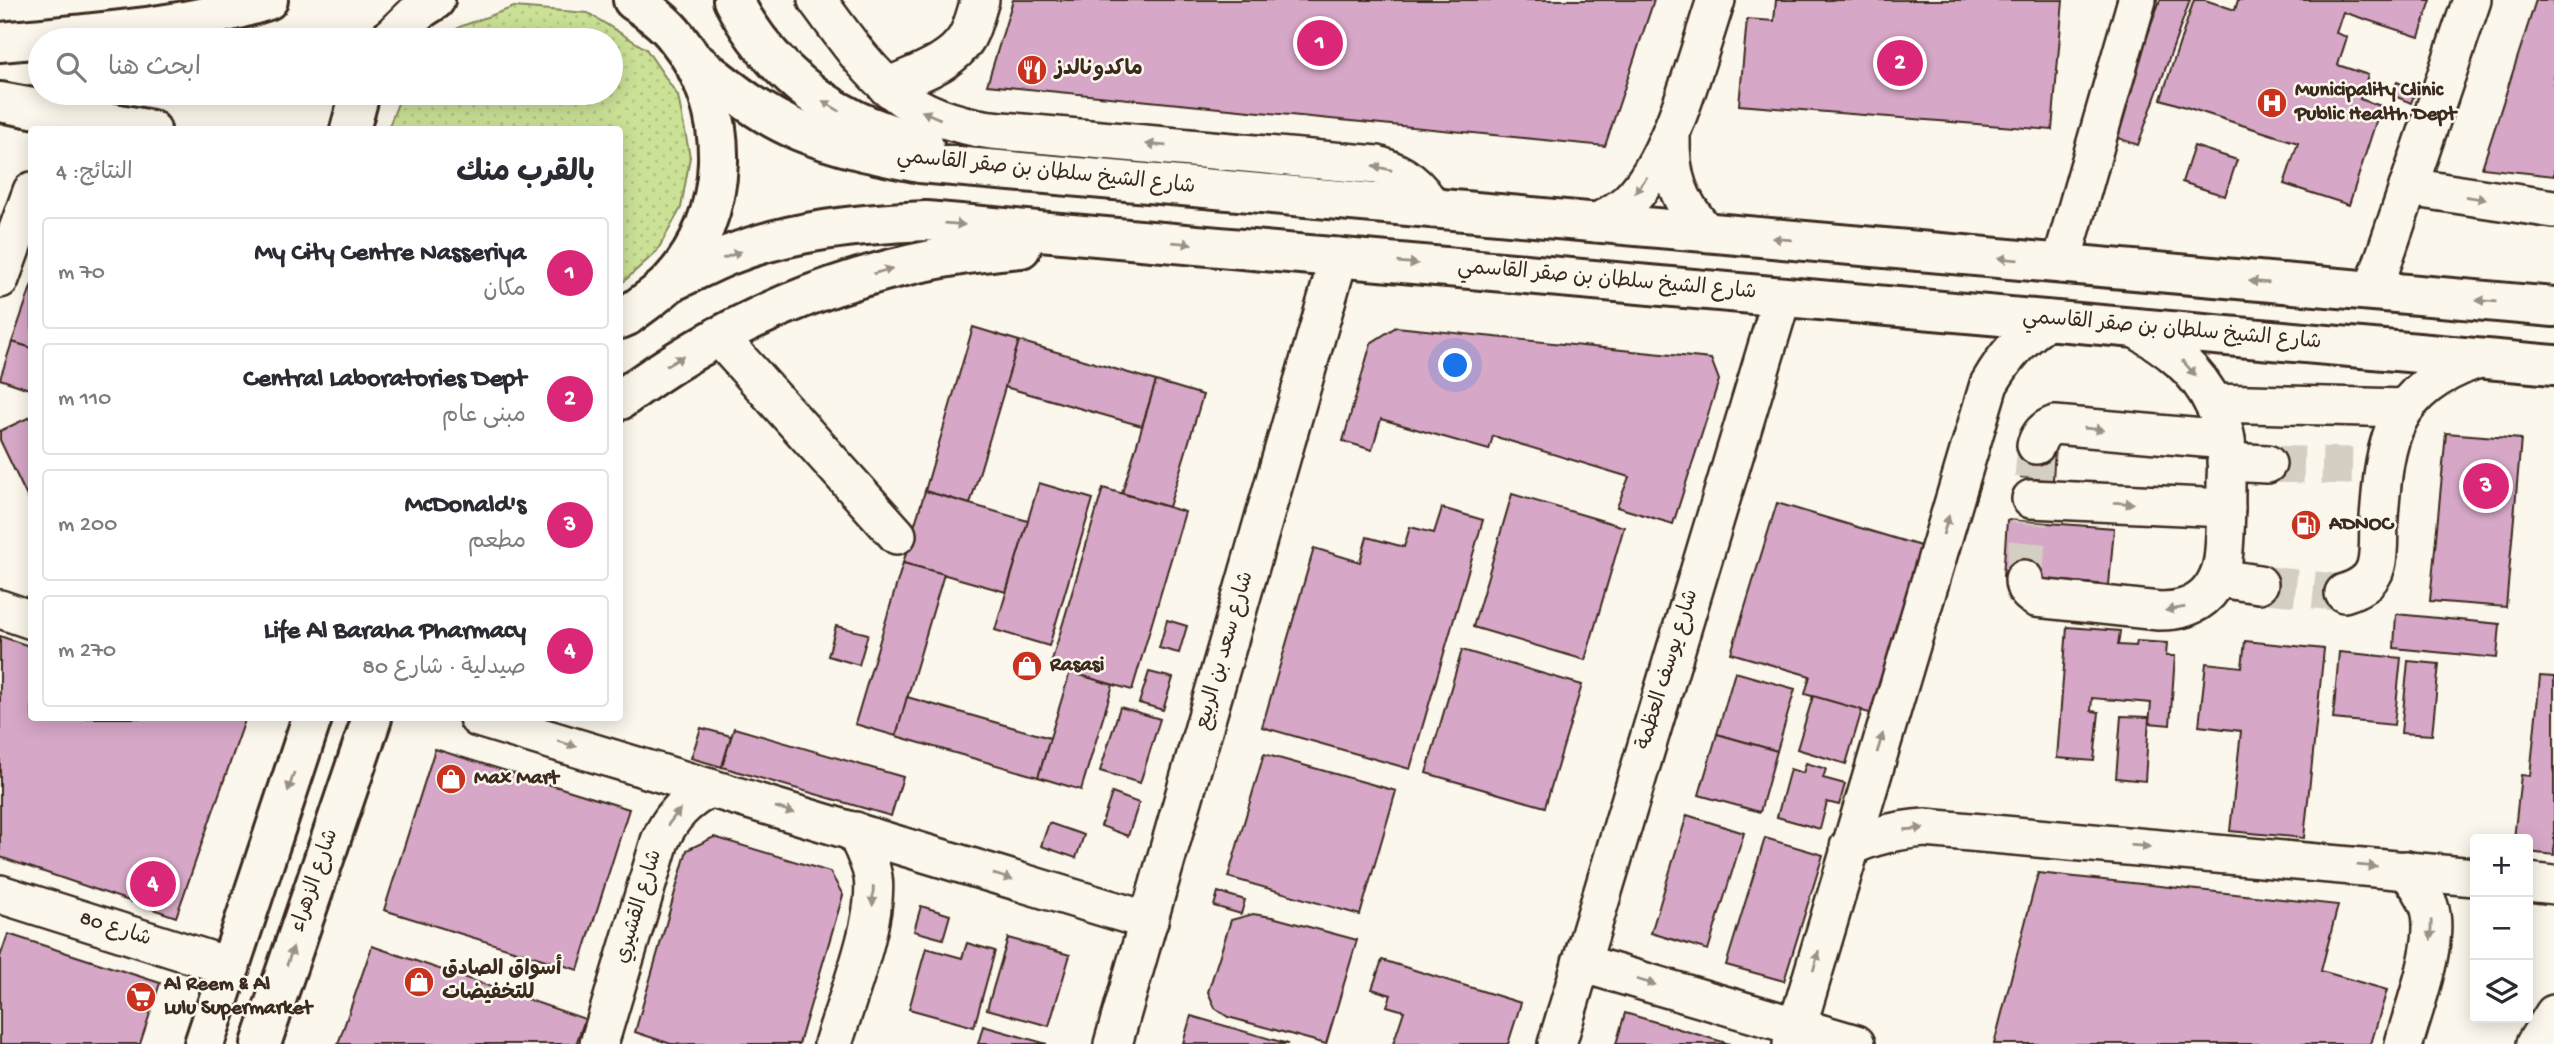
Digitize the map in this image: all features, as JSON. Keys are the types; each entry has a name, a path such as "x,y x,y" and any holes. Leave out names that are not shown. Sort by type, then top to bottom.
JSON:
{"main road":[{"path":"137,28 233,12 268,0"},
{"path":"733,0 744,22 774,61 811,94 853,119 985,169"},
{"path":"623,318 669,283 698,244 715,198 720,151 712,103 692,59 677,37 649,6"},
{"path":"0,42 28,39"},
{"path":"0,48 28,52"},
{"name":"شارع الشيخ سلطان بن صقر القاسمي","path":"692,59 743,99 798,131 858,151 920,163 2554,307"},
{"path":"0,102 39,119 122,126"},
{"path":"351,126 357,105"},
{"name":"شارع الشيخ سلطان بن صقر القاسمي","path":"669,283 730,255 793,235 859,224 926,221 2554,365"},
{"path":"623,398 654,374 718,336 797,299 832,286 892,268 972,252 1137,239"},
{"path":"204,1044 311,721"},
{"name":"شارع الزهراء","path":"261,1044 371,721"}],"street":[{"path":"817,0 867,67 887,87 909,105 935,117 963,126 1377,165 1394,170 1410,180 1423,192 1433,209"},
{"path":"887,87 935,65 957,50 971,28 980,0"},
{"path":"1597,223 1629,201 1642,186 1671,134 1716,0"},
{"path":"2061,264 2137,0"},
{"path":"2374,291 2472,0"},
{"path":"1671,134 1670,161 1676,187 1689,212 1706,232"},
{"path":"2408,187 2554,209"},
{"path":"10,258 28,203"},
{"name":"شارع سعد بن الربيع","path":"1113,1044 1339,257"},
{"name":"شارع يوسف العظمة","path":"1557,1044 1782,297"},
{"path":"1794,1035 1989,384 2011,351 2024,337 2048,320"},
{"path":"2024,579 2029,594 2036,598 2177,611 2194,604 2208,593 2218,578 2223,561 2226,451 2213,403 2198,379 2180,359 2158,341 2134,328"},
{"path":"718,336 897,536"},
{"path":"2344,593 2364,584 2376,566 2368,466 2390,436 2405,408 2426,386 2450,369 2478,359"},
{"path":"2213,403 2405,408"},
{"path":"2226,508 2032,486 2039,436 2045,429 2055,425 2226,451 2267,464"},
{"path":"2218,578 2259,584"},
{"path":"0,609 28,619"},
{"path":"488,721 1149,921"},
{"name":"شارع القشيري","path":"598,1044 660,841 668,824 680,809 710,788"},
{"path":"1849,847 1872,836 1925,828 2470,876"},
{"path":"833,1044 874,898 873,876 855,831"},
{"path":"2404,1044 2433,931 2430,909 2421,887 2406,870"},
{"path":"2533,883 2554,885"},
{"name":"شارع 80","path":"0,894 231,967"},
{"path":"1581,963 1794,1035 1856,1044"},
{"path":"2535,1044 2554,1014"}],"green space":[{"path":"514,7 588,13 612,28 458,28"},
{"path":"623,35 646,49 678,96 690,157 681,208 657,251 623,282 623,126 389,126 397,105 623,105"}],"building":[{"path":"1013,0 1654,0 1605,146 987,85"},
{"path":"1776,0 2063,0 2052,130 1739,105 1747,19 1774,21"},
{"path":"2160,0 2190,0 2138,145 2112,136"},
{"name":"Municipality Clinic Public Health Dept","path":"2194,0 2205,0 2235,10 2238,0 2431,0 2419,37 2343,12 2336,33 2347,37 2338,65 2368,75 2360,99 2381,106 2349,205 2284,184 2298,143 2161,99"},
{"path":"2536,0 2554,0 2554,176 2482,168"},
{"path":"2397,82 2416,90 2411,103 2392,95"},
{"path":"2194,146 2237,160 2225,196 2182,182"},
{"path":"28,296 28,347 12,342"},
{"path":"973,327 1019,341 970,504 925,491"},
{"path":"1396,327 1711,359 1719,380 1673,524 1617,507 1629,477 1493,436 1489,450 1381,419 1372,450 1343,441 1371,343"},
{"path":"1019,341 1156,381 1142,426 1005,387"},
{"path":"12,342 28,347 28,389 0,379"},
{"path":"1156,381 1203,395 1169,507 1122,493"},
{"path":"28,418 28,499 0,440 0,431"},
{"path":"2446,433 2521,439 2506,607 2430,601"},
{"path":"2024,444 2055,447 2053,480 2021,477"},
{"path":"1039,483 1093,499 1049,646 995,630"},
{"path":"1103,488 1185,512 1132,690 1050,667"},
{"path":"925,491 1028,521 1006,592 903,563"},
{"path":"1512,494 1624,527 1585,660 1473,627"},
{"path":"1777,503 1927,548 1876,715 1805,694 1810,676 1731,653"},
{"path":"1442,508 1483,520 1410,769 1262,727 1314,548 1360,562 1367,537 1404,547 1410,527 1434,533"},
{"path":"2007,520 2114,528 2109,585 2003,576"},
{"path":"903,563 944,574 896,736 855,724"},
{"path":"2396,614 2500,624 2497,658 2394,648"},
{"path":"1167,620 1187,626 1179,653 1159,648"},
{"path":"836,626 868,634 859,665 828,656"},
{"path":"2067,627 2120,631 2118,645 2136,646 2137,641 2167,643 2166,656 2175,656 2170,725 2149,723 2151,703 2092,698 2091,711 2099,712 2094,761 2057,758"},
{"path":"0,636 28,646 28,721 245,721 176,917 0,857"},
{"path":"2245,641 2324,649 2304,838 2230,831 2241,731 2199,726 2206,663 2242,667"},
{"path":"1462,650 1582,685 1545,807 1426,773"},
{"path":"2339,652 2401,658 2394,725 2333,719"},
{"path":"2408,661 2439,664 2432,735 2401,733"},
{"path":"1070,672 1113,685 1081,790 1038,777"},
{"path":"1149,672 1173,678 1163,710 1139,703"},
{"path":"1735,672 1795,689 1777,751 1717,734"},
{"path":"2540,676 2554,677 2554,855 2533,853 2533,834 2515,834 2521,775 2530,776"},
{"path":"1813,696 1862,710 1846,764 1797,749"},
{"path":"907,697 1050,738 1038,777 896,736"},
{"path":"1120,707 1160,719 1140,783 1100,771"},
{"path":"2121,716 2149,717 2145,781 2116,778"},
{"path":"701,728 731,736 722,767 691,758"},
{"path":"734,728 903,777 891,816 722,767"},
{"path":"1717,734 1777,751 1760,812 1699,795"},
{"path":"435,749 629,809 578,970 384,910"},
{"path":"1264,754 1396,791 1360,915 1228,877"},
{"path":"1806,763 1826,769 1823,778 1845,784 1839,805 1827,802 1820,829 1777,817 1790,769 1803,773"},
{"path":"1112,793 1139,803 1128,836 1101,826"},
{"path":"1687,815 1744,833 1708,950 1651,933"},
{"path":"1049,823 1084,835 1076,858 1041,846"},
{"path":"714,837 830,872 843,895 799,1044 671,1044 635,1032 687,850"},
{"path":"1765,838 1823,855 1784,981 1726,965"},
{"path":"2038,873 2338,905 2321,971 2387,990 2371,1044 1994,1044"},
{"path":"1218,892 1245,900 1241,914 1214,906"},
{"path":"921,906 950,915 943,939 914,931"},
{"path":"1253,914 1357,940 1326,1044 1228,1017 1215,1008 1208,992 1231,920"},
{"path":"8,934 160,983 140,1044 0,1044 0,957"},
{"path":"1008,938 1070,955 1049,1026 987,1009"},
{"path":"967,943 995,951 974,1027 909,1009 926,948 962,958"},
{"name":"أسواق الصادق للتخفيضات","path":"372,946 585,1019 576,1044 338,1044"},
{"path":"1382,960 1521,1003 1508,1044 1393,1044 1404,1011 1387,1006 1391,995 1372,989"},
{"path":"1625,1013 1730,1044 1616,1044"},
{"path":"1191,1016 1288,1044 1183,1043"},
{"path":"983,1026 1047,1044 978,1044"}],"tunnel":[{"path":"2033,478 2036,445"},
{"path":"2267,464 2352,466"},
{"path":"2024,579 2029,522"},
{"path":"2259,584 2344,593"}],"place":[{"name":"My City Centre Nasseriya","path":"1320,43"},
{"name":"Central Laboratories Dept","path":"1900,63"},
{"name":"ماكدونالدز","path":"1032,70"},
{"name":"Municipality Clinic Public Health Dept","path":"2272,103"},
{"name":"McDonald's","path":"2486,486"},
{"name":"ADNOC","path":"2306,525"},
{"name":"Rasasi","path":"1027,666"},
{"name":"Max Mart","path":"451,779"},
{"name":"Life Al Baraha Pharmacy","path":"153,884"},
{"name":"أسواق الصادق للتخفيضات","path":"419,982"},
{"name":"Al Reem & Al Lulu Supermarket","path":"141,997"}]}
